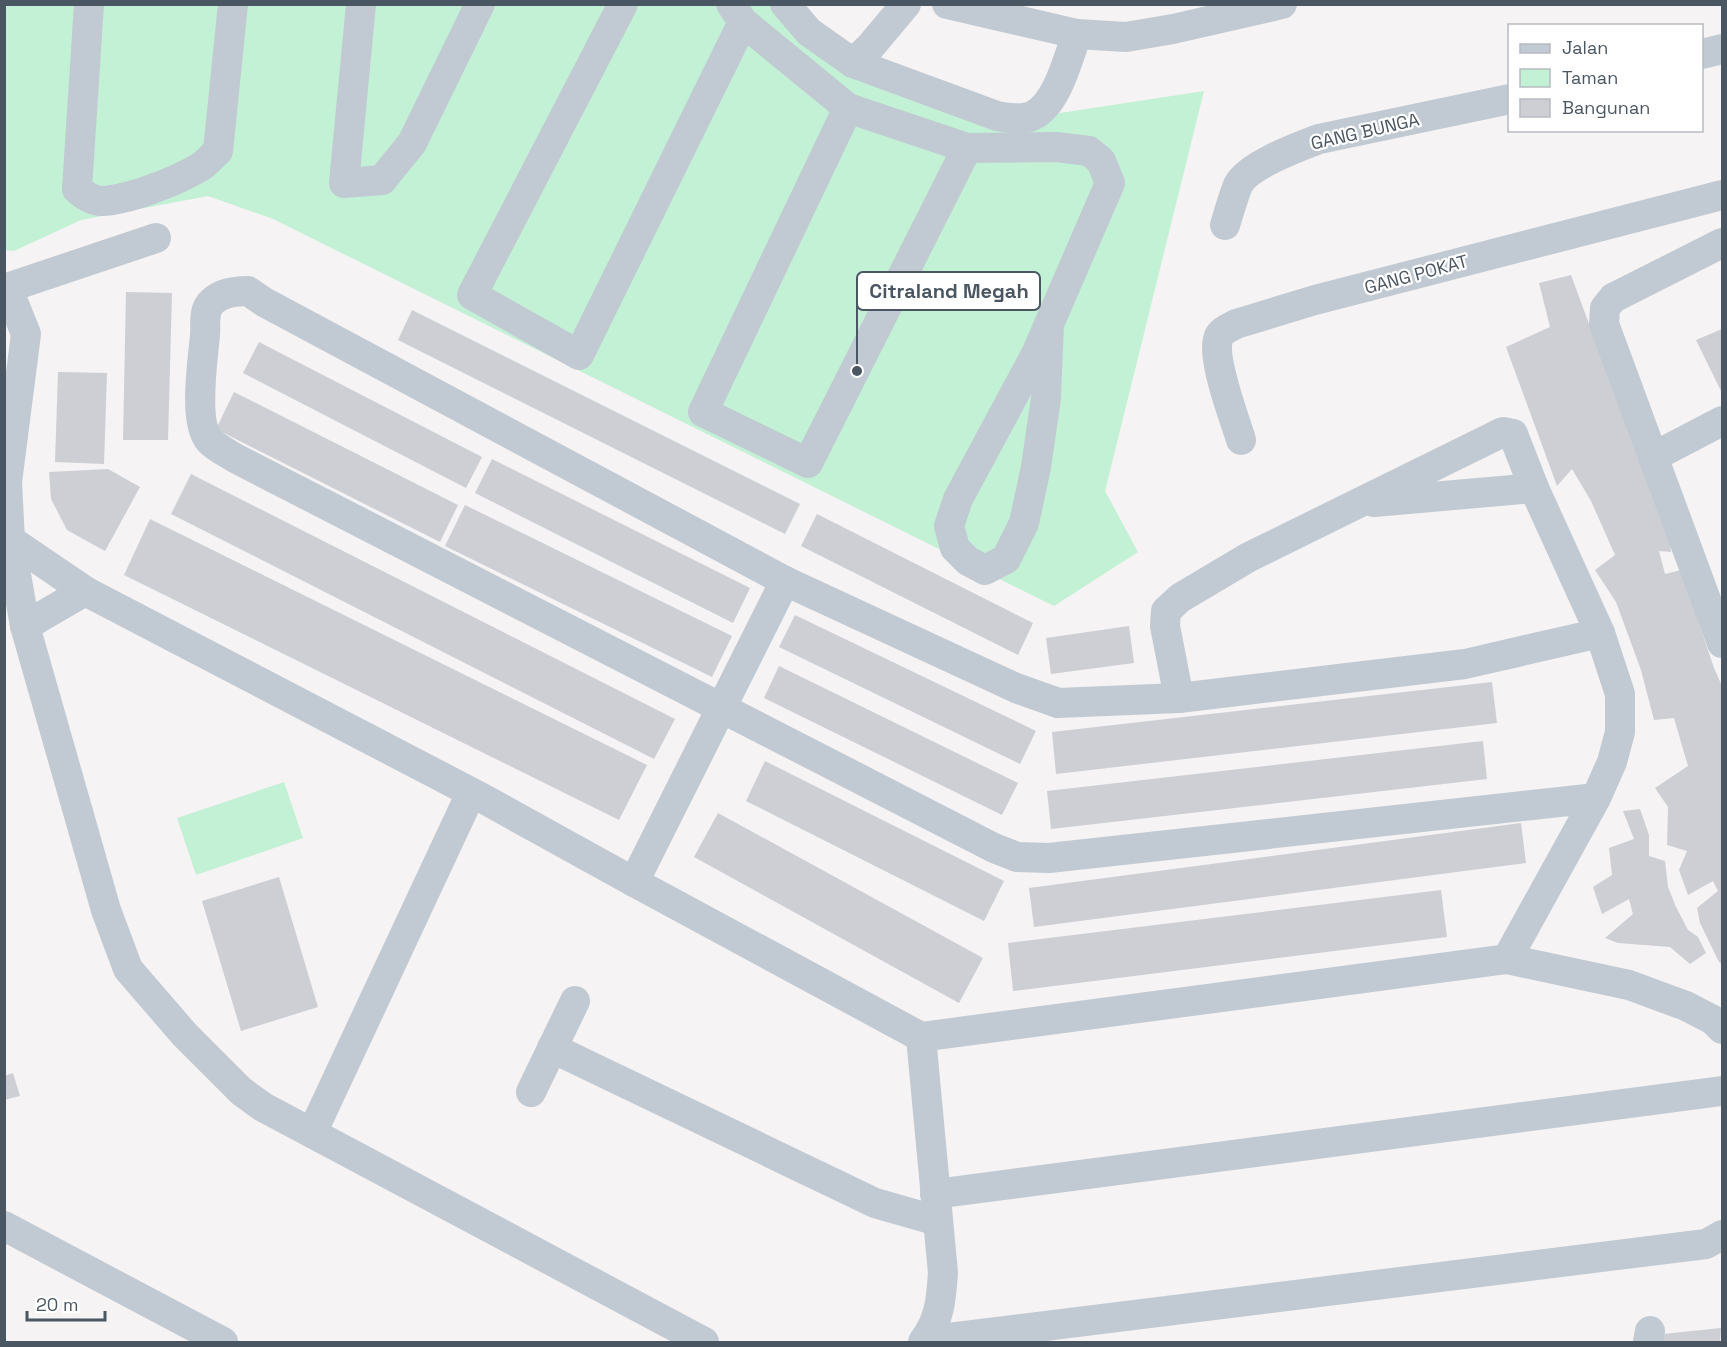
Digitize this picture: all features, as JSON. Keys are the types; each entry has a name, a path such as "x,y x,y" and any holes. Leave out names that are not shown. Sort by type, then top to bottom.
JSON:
{"street":[{"path":"89,4 77,189 85,196 100,201 152,189 201,167 218,151 233,4"},
{"path":"361,4 344,183 382,180 412,143 480,4"},
{"path":"623,4 472,295 579,355 737,13 848,108 967,148 1056,147 1089,151 1101,161 1110,183 1049,324 1037,352 958,499 949,526 955,548 968,561 985,570 1006,559 1024,524 1036,467 1046,398 1049,324"},
{"path":"785,4 809,32 853,63 997,116 1019,119 1034,115 1047,103 1059,85 1077,34"},
{"path":"853,63 870,47 906,4"},
{"path":"947,4 1077,34 1126,37 1173,29 1282,4"},
{"path":"1703,54 1722,49"},
{"name":"GANG BUNGA","path":"1225,225 1239,183 1263,163 1297,147 1319,139 1508,99"},
{"path":"848,108 703,412 808,463 967,148"},
{"name":"GANG POKAT","path":"1241,440 1217,355 1219,337 1225,330 1236,324 1315,300 1722,195"},
{"path":"156,238 6,289 26,334 7,482 10,540 25,626 106,910 128,969 185,1035 241,1091 263,1107 704,1342"},
{"path":"1722,243 1613,298 1603,313 1604,324 1653,457 1713,588 1722,644"},
{"path":"1596,798 1061,857 1017,857 994,848 236,458 208,439 201,422 200,379 206,332 205,314 209,305 221,294 248,291 404,378 785,581 1016,688 1058,703 1179,698 1465,664 1600,633"},
{"path":"1653,457 1722,421"},
{"path":"1179,698 1165,626 1166,610 1180,598 1249,557 1356,504 1503,432 1508,431 1513,434 1534,488 1600,633 1620,694 1620,732 1612,762 1596,798 1507,959"},
{"path":"1356,504 1534,488"},
{"path":"10,540 85,591 471,793 921,1037 1507,959 1629,985 1686,1006 1713,1020 1722,1029"},
{"path":"634,882 785,581"},
{"path":"25,626 85,591"},
{"path":"312,1133 471,793"},
{"path":"531,1092 574,1001"},
{"path":"921,1037 943,1273 940,1311 923,1342"},
{"path":"552,1048 875,1203 937,1208 1722,1091"},
{"path":"4,1226 223,1342"},
{"path":"923,1342 1706,1244 1722,1235"}],"green space":[{"path":"5,5 774,5 847,72 1047,115 1204,91 1105,491 1138,552 1054,606 273,219 208,196 81,220 14,251 5,250"},
{"path":"284,782 303,838 196,875 177,818"}],"building":[{"path":"1571,275 1633,443 1669,525 1671,552 1659,551 1665,574 1681,570 1722,686 1722,964 1700,923 1697,908 1718,891 1713,881 1688,895 1679,870 1687,851 1667,845 1668,807 1655,788 1688,766 1674,718 1654,720 1641,670 1616,602 1595,570 1615,555 1591,501 1572,469 1557,486 1506,347 1550,327 1539,283"},
{"path":"126,292 172,293 168,440 123,440"},
{"path":"412,310 800,504 785,534 398,340"},
{"path":"1722,329 1722,393 1696,340"},
{"path":"259,342 482,457 466,488 243,373"},
{"path":"58,372 107,373 104,464 55,462"},
{"path":"234,392 458,505 440,542 216,429"},
{"path":"492,459 750,588 733,623 475,493"},
{"path":"108,469 140,487 105,551 67,530 51,499 49,472"},
{"path":"191,474 675,719 654,759 171,514"},
{"path":"465,505 732,636 712,677 445,546"},
{"path":"817,514 1033,623 1018,655 801,546"},
{"path":"150,519 647,765 619,820 124,575"},
{"path":"795,615 1036,731 1020,764 779,647"},
{"path":"1129,626 1134,663 1051,674 1046,638"},
{"path":"779,666 1018,783 1002,815 764,698"},
{"path":"1492,682 1497,723 1056,774 1052,732"},
{"path":"1483,741 1487,779 1051,829 1047,791"},
{"path":"765,761 1004,881 984,921 746,801"},
{"path":"1640,809 1649,835 1649,856 1665,861 1668,887 1676,907 1688,930 1698,937 1706,953 1690,964 1670,947 1618,943 1605,938 1633,914 1629,899 1602,914 1593,887 1612,875 1609,848 1634,839 1623,811"},
{"path":"718,813 983,958 959,1003 694,857"},
{"path":"1521,823 1526,863 1034,927 1029,888"},
{"path":"279,877 318,1007 241,1031 202,901"},
{"path":"1441,890 1447,937 1013,991 1008,943"},
{"path":"13,1073 20,1096 4,1100 4,1076"},
{"path":"1721,1328 1720,1342 1662,1342 1663,1334"}],"place":[{"name":"Citraland Megah","path":"857,371"}]}
